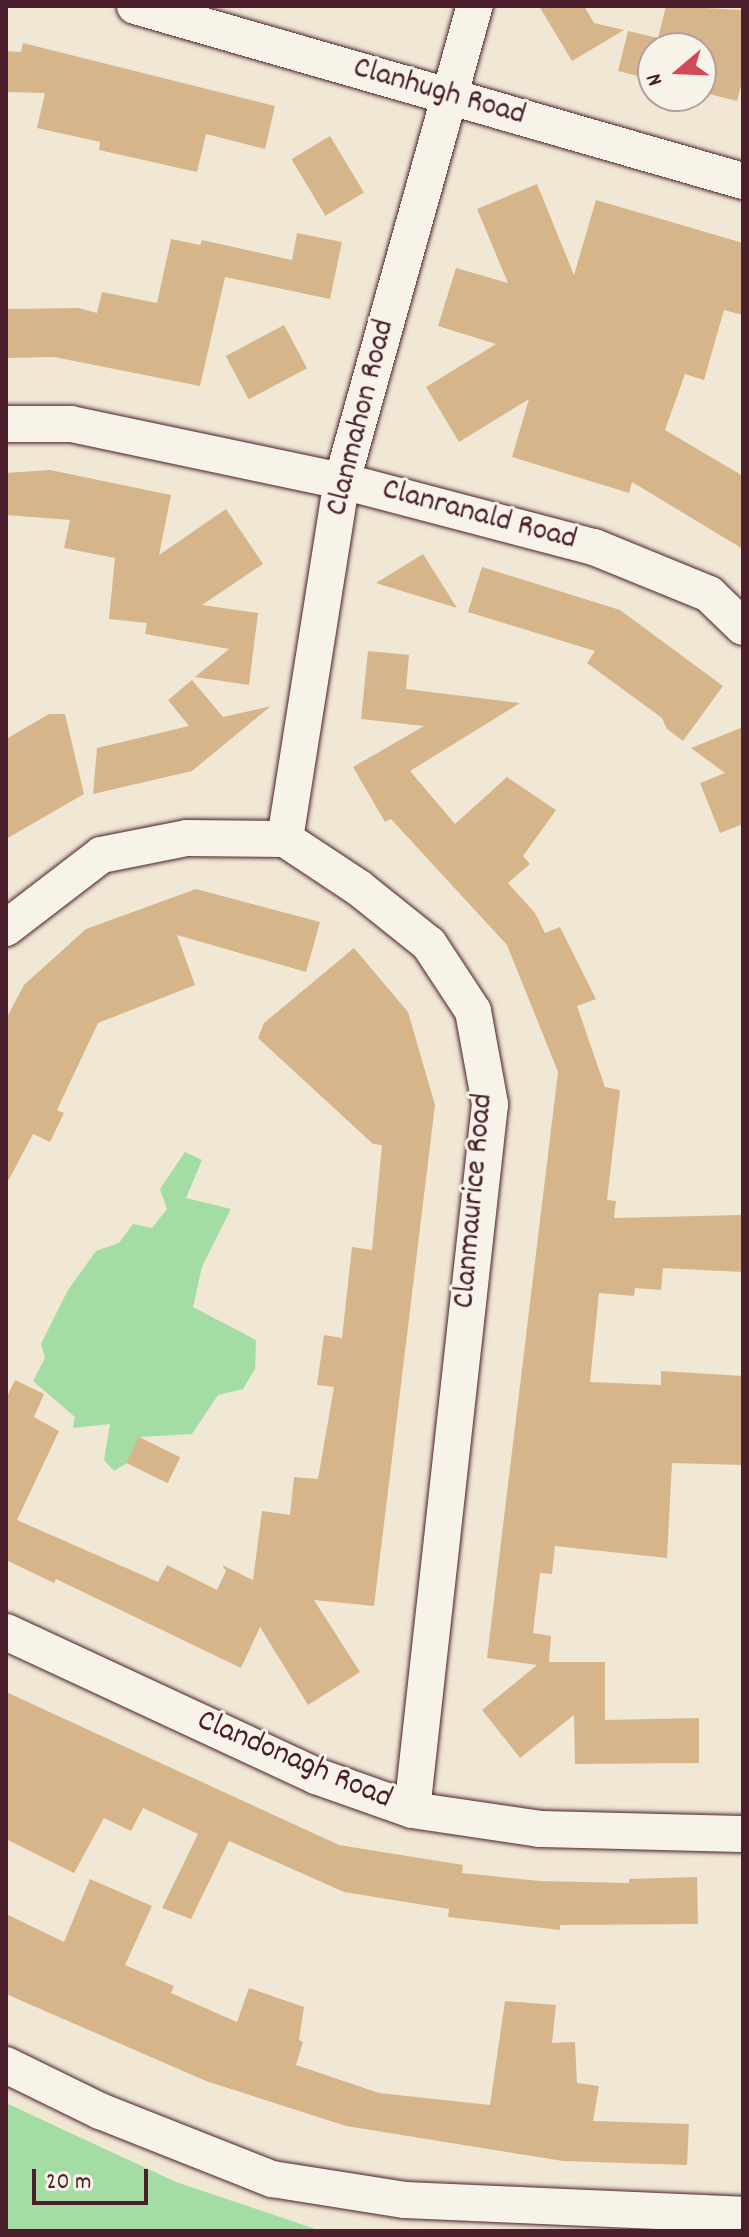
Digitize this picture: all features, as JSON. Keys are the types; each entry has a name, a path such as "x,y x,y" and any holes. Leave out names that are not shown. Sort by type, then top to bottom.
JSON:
{"street":[{"name":"Clanhugh Road","path":"135,6 743,181"},
{"name":"Clanmahon Road","path":"285,839 342,481 475,6"},
{"name":"Clanranald Road","path":"6,424 71,424 342,481 594,547 709,594 743,627"},
{"path":"6,928 101,855 187,838 285,839"},
{"name":"Clanmaurice Road","path":"285,839 359,888 429,944 473,1011 490,1104 412,1810"},
{"name":"Clandonagh Road","path":"6,1632 316,1776 412,1810 540,1829 743,1834"},
{"path":"6,2065 100,2111 272,2179 405,2200 743,2215"}],"green space":[{"path":"185,1152 202,1160 186,1198 231,1209 202,1267 193,1307 256,1340 255,1369 243,1389 218,1395 192,1434 140,1437 127,1463 114,1471 104,1460 110,1424 73,1428 75,1417 33,1381 45,1358 41,1344 68,1290 96,1251 119,1243 133,1224 152,1228 167,1209 160,1189"},
{"path":"6,2103 176,2182 321,2231 6,2231"}],"building":[{"path":"539,6 584,6 594,23 624,30 572,61"},
{"path":"666,6 743,10 743,78 737,101 717,96 717,32 660,32"},
{"path":"628,31 637,33 637,76 618,71"},
{"path":"23,43 275,106 265,149 206,134 197,172 99,150 100,142 37,128 45,93 6,92 6,51 21,52"},
{"path":"330,136 364,193 325,216 291,159"},
{"path":"537,184 574,275 596,200 743,243 743,315 724,310 704,380 685,374 665,430 743,476 743,549 632,482 629,493 512,457 529,399 459,442 426,387 496,344 438,326 456,268 508,283 477,209"},
{"path":"297,233 342,242 330,299 225,277 200,386 54,357 6,358 6,309 79,308 97,313 102,292 157,303 171,239 200,245 202,240 292,260"},
{"path":"284,325 307,368 249,399 226,356"},
{"path":"50,470 171,495 159,555 226,509 263,564 202,605 258,613 249,685 195,677 229,649 145,634 147,623 109,619 115,558 64,548 70,520 6,515 6,473"},
{"path":"423,554 457,608 376,583"},
{"path":"482,567 620,610 723,686 683,741 667,729 662,718 587,663 595,651 468,612"},
{"path":"368,651 409,655 406,689 520,703 410,771 455,824 507,777 556,810 523,856 530,864 508,883 535,913 545,933 560,927 596,999 577,1006 605,1087 620,1090 607,1200 616,1201 614,1218 743,1215 743,1272 663,1268 661,1290 635,1288 634,1296 599,1293 590,1382 661,1385 661,1371 743,1376 743,1465 672,1463 667,1558 555,1546 552,1574 540,1573 533,1633 551,1636 549,1662 605,1662 605,1720 699,1718 699,1763 575,1764 574,1715 520,1758 482,1710 537,1665 487,1658 558,1072 507,945 391,819 385,822 353,767 424,726 361,719"},
{"path":"192,680 223,717 271,706 192,771 93,794 97,748 189,726 168,700"},
{"path":"49,714 65,714 84,794 6,839 6,739"},
{"path":"743,727 743,824 720,833 700,783 725,773 691,748"},
{"path":"196,889 320,922 306,972 177,935 195,985 98,1023 57,1110 64,1113 50,1142 33,1134 6,1185 6,1019 24,985 86,929"},
{"path":"354,948 408,1012 435,1105 374,1606 314,1600 360,1672 308,1705 260,1627 241,1668 56,1579 54,1583 6,1560 6,1399 15,1380 44,1394 34,1417 59,1431 17,1520 158,1582 167,1565 217,1590 226,1571 222,1565 253,1580 262,1511 290,1515 294,1477 318,1479 334,1387 317,1385 324,1335 342,1338 352,1247 372,1250 382,1145 373,1144 258,1038 264,1023"},
{"path":"139,1437 180,1457 168,1483 126,1463"},
{"path":"6,1692 339,1845 463,1865 462,1873 540,1881 629,1883 629,1879 697,1877 698,1924 560,1925 560,1930 448,1917 449,1909 344,1892 229,1841 191,1919 162,1908 198,1834 143,1808 131,1831 104,1818 74,1873 6,1839"},
{"path":"90,1879 152,1906 125,1965 174,1986 171,1993 237,2022 249,1988 304,2007 299,2040 303,2042 296,2065 379,2093 490,2105 505,2001 556,2005 552,2043 575,2042 577,2083 599,2086 593,2121 689,2124 687,2165 563,2161 346,2126 206,2081 6,1994 6,1914 64,1942"}]}
